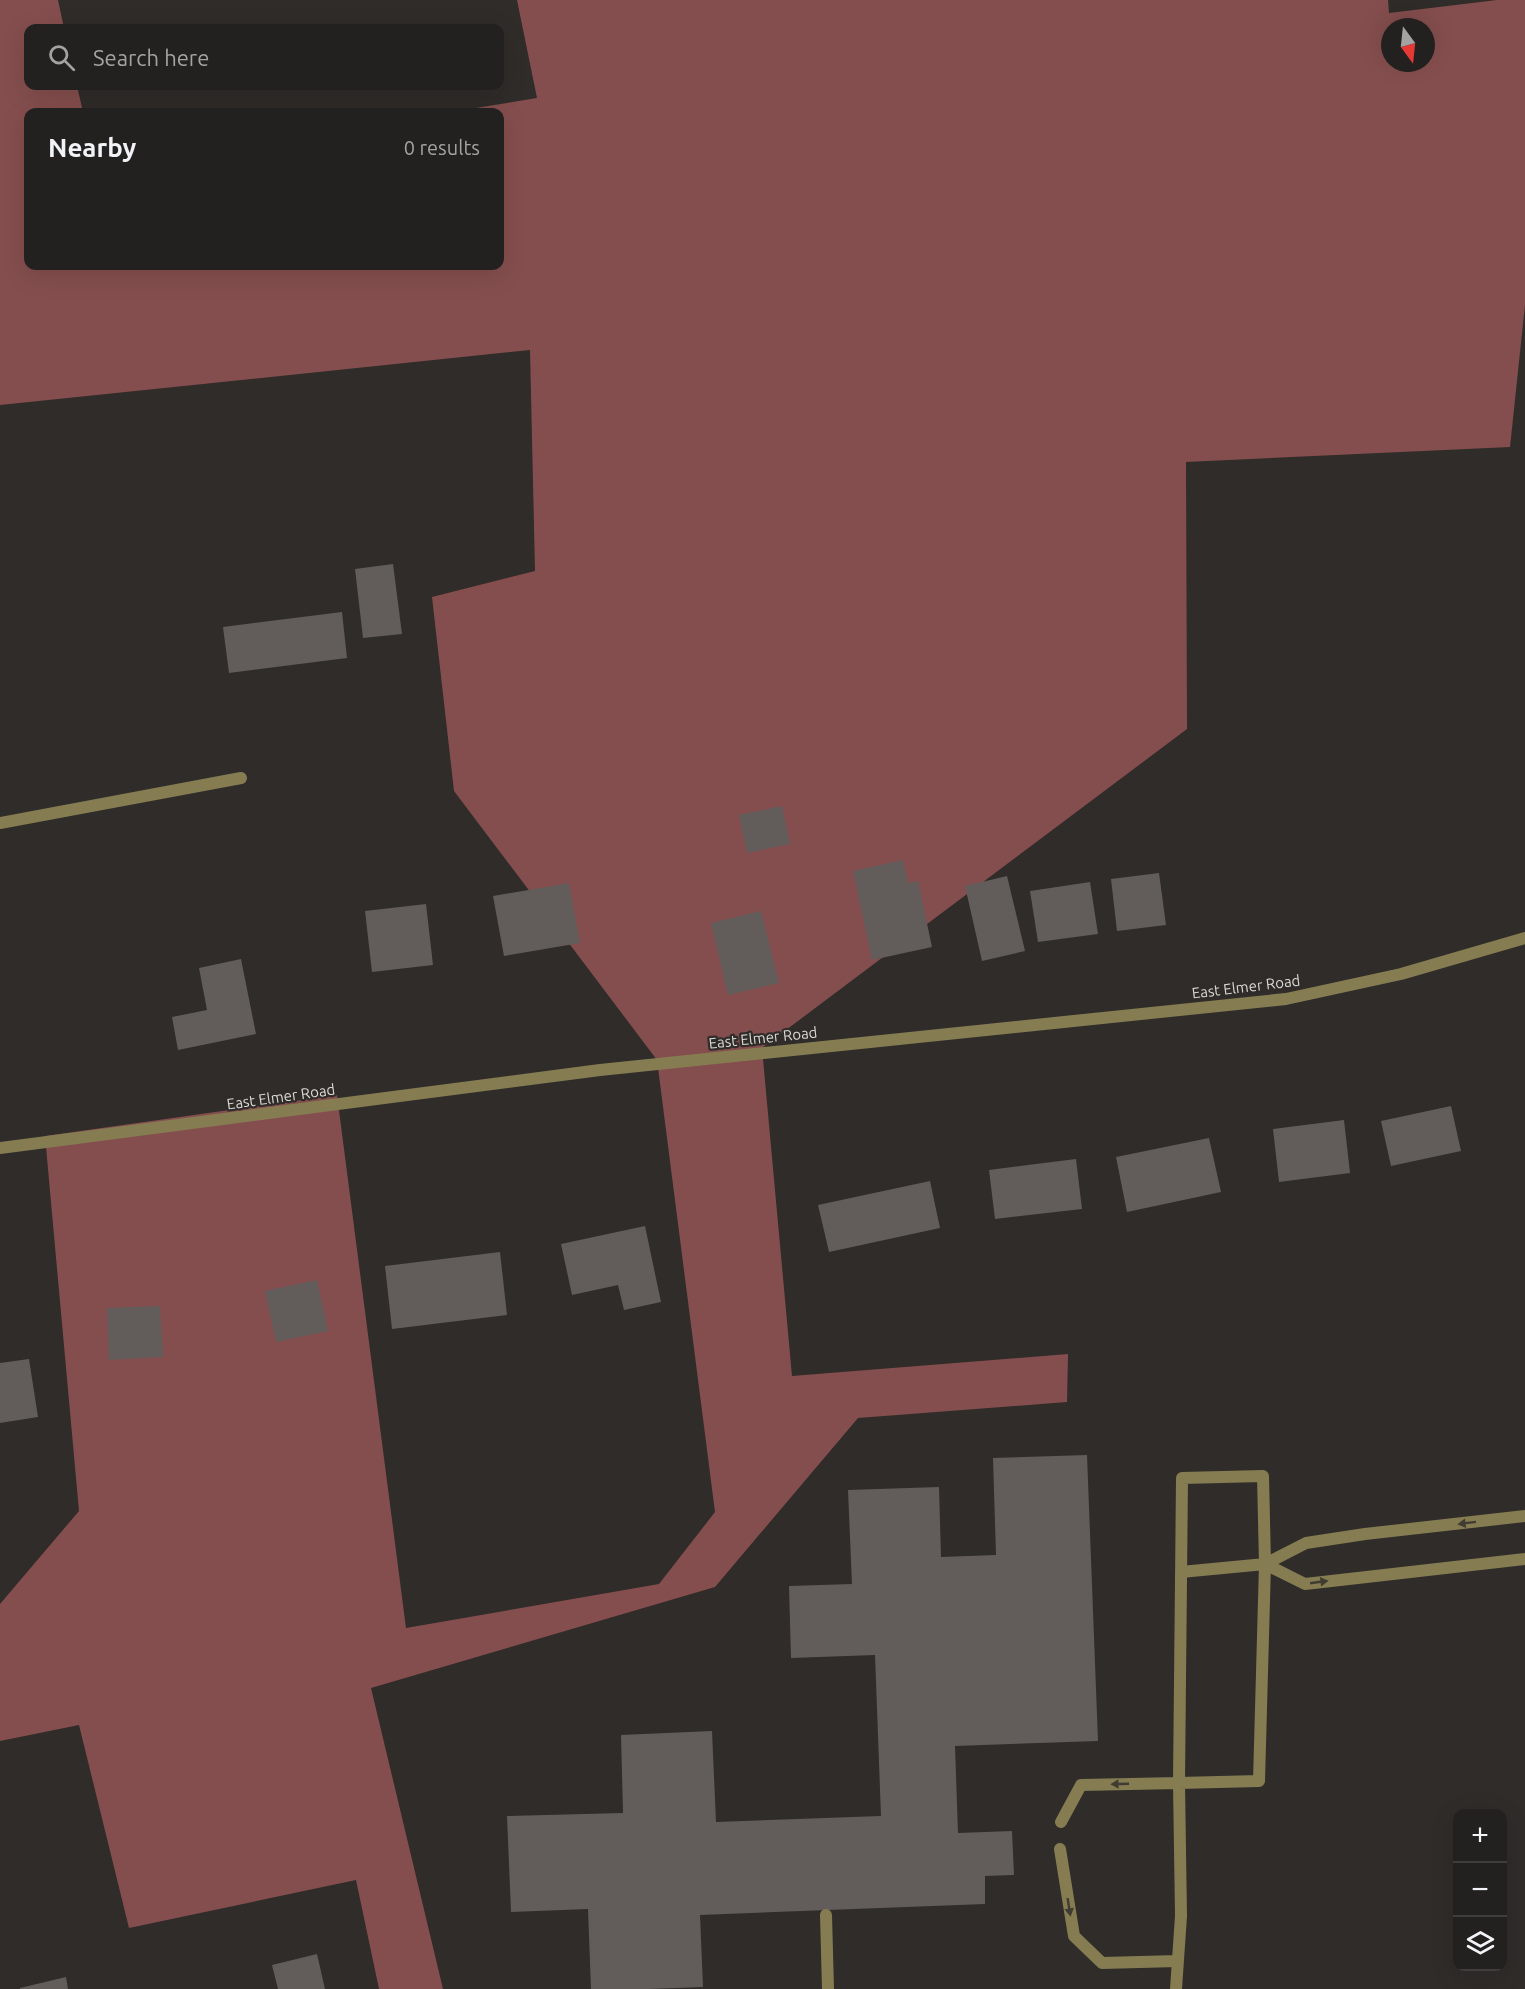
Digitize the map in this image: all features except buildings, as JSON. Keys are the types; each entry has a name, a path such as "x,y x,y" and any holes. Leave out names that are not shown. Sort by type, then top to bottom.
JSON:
{"street":[{"path":"0,824 241,778"},
{"name":"East Elmer Road","path":"0,1148 600,1070 1286,999 1401,975 1525,938"},
{"path":"1061,1822 1082,1785 1179,1783 1260,1781 1265,1564 1263,1476 1182,1478 1179,1783 1181,1916 1176,1989"},
{"path":"1180,1572 1265,1564 1306,1543 1525,1516"},
{"path":"1265,1564 1305,1584 1525,1559"},
{"path":"1060,1850 1074,1936 1102,1963 1178,1961"},
{"path":"826,1915 828,1989"}],"shaded area":[{"path":"0,0 58,0 63,24 24,24 24,90 78,90 82,108 24,108 24,270 504,270 504,108 476,108 537,98 517,0 1388,0 1389,13 1497,0 1525,0 1525,305 1510,447 1186,462 1187,729 762,1048 792,1376 1068,1354 1067,1402 858,1418 715,1587 371,1688 443,1989 379,1989 356,1880 129,1928 79,1725 0,1741 0,1604 79,1511 45,1136 337,1095 406,1628 659,1584 715,1512 657,1060 454,791 432,597 535,571 530,350 0,405"}]}
